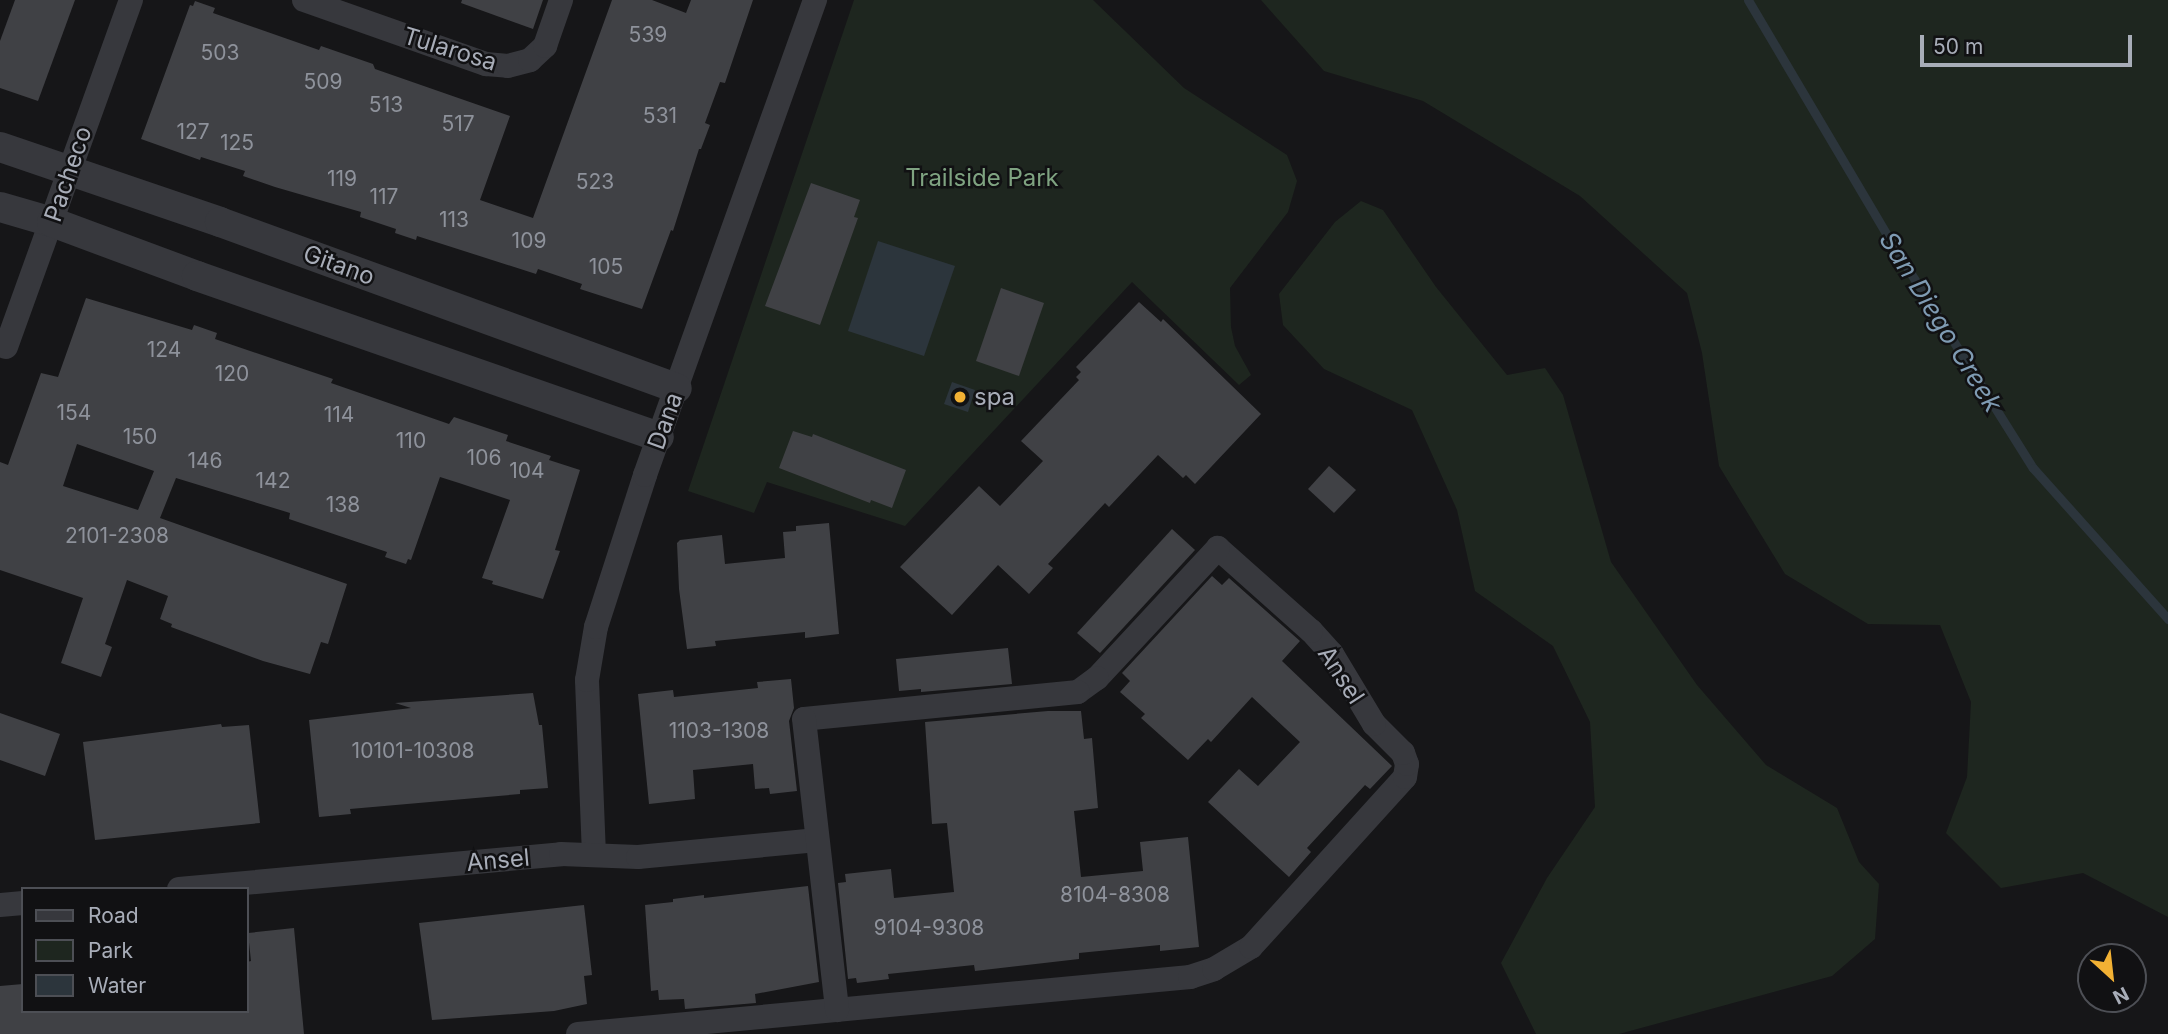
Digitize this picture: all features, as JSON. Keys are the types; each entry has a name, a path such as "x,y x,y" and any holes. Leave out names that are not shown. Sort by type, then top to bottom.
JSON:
{"street":[{"name":"Pacheco","path":"6,347 131,0"},
{"name":"Tularosa","path":"304,0 486,64 508,66 530,60 545,46 561,0"},
{"name":"Dana","path":"594,855 587,680 596,627 659,438 815,0"},
{"name":"Gitano","path":"0,147 71,170 677,388"},
{"path":"0,207 52,222 210,281 659,438"},
{"name":"Ansel","path":"578,1034 837,1010 1190,976 1214,969 1251,947 1405,777 1407,764 1403,753 1358,703 1332,654 1311,631 1218,548 1097,678 1078,692 804,719 837,1010"},
{"name":"Ansel","path":"200,887 561,854 638,857 817,841"},
{"path":"0,905 21,903"}],"green space":[{"name":"Trailside Park","path":"854,0 1093,0 1184,88 1287,155 1297,181 1288,212 1230,288 1231,327 1235,346 1251,375 1239,385 1132,282 905,526 767,482 754,513 688,491"},
{"path":"1261,0 2168,0 2168,917 2083,873 2001,888 1946,833 1967,777 1971,702 1940,625 1868,624 1785,574 1719,466 1702,353 1687,293 1580,196 1423,101 1324,71"},
{"path":"1361,201 1383,210 1436,287 1507,375 1545,368 1563,395 1611,562 1697,685 1766,765 1837,808 1859,862 1879,884 1875,939 1832,976 1619,1034 1536,1034 1501,963 1547,878 1595,807 1590,722 1553,646 1475,591 1457,510 1412,410 1324,369 1283,325 1279,294 1335,222"}],"water":[{"path":"878,241 955,266 924,356 848,331"},
{"name":"spa","path":"952,382 975,390 968,412 944,404"}],"building":[{"path":"15,0 75,0 38,101 0,88 0,41"},
{"path":"462,0 543,0 533,29 461,3"},
{"path":"612,0 652,0 686,13 691,0 753,0 725,83 720,82 705,123 710,125 642,309 580,289 582,284 538,269 536,274 417,236 416,240 395,233 396,229 360,217 361,212 275,187 243,176 245,171 201,157 200,160 141,139 190,5 193,6 195,1 215,8 213,13 319,50 321,46 373,64 375,69 510,116 480,200 533,218"},
{"path":"811,183 860,200 854,217 858,218 820,325 765,306"},
{"path":"1001,288 1044,303 1019,376 976,361"},
{"path":"86,298 192,330 194,325 217,333 215,339 333,379 331,383 449,424 454,417 508,435 506,441 551,456 549,460 580,470 555,550 560,551 543,599 492,584 493,581 482,578 510,500 459,483 440,477 411,560 408,559 406,564 385,557 387,552 289,519 290,513 176,478 160,518 347,584 328,644 321,642 310,674 263,661 171,627 172,624 160,619 168,596 127,580 105,644 112,647 101,677 61,663 83,598 0,570 0,462 8,465 41,373 58,377","holes":["77,444 154,471 138,510 63,486"]},
{"path":"1139,302 1161,322 1163,319 1261,414 1195,484 1186,475 1183,478 1158,455 1109,507 1105,503 1048,564 1053,568 1029,594 998,565 952,615 900,567 979,486 1000,506 1043,461 1021,441 1079,380 1076,377 1081,372 1076,367"},
{"path":"793,431 812,437 813,434 906,470 892,508 871,500 870,503 779,468"},
{"path":"1329,466 1356,490 1334,513 1308,489"},
{"path":"829,523 839,634 805,638 805,632 715,641 716,646 687,649 679,589 677,543 680,540 722,535 725,564 785,558 783,532 796,531 796,526"},
{"path":"1172,529 1195,550 1100,653 1077,633"},
{"path":"1212,576 1222,585 1229,578 1300,641 1282,661 1392,766 1370,789 1365,785 1307,848 1311,852 1289,877 1208,802 1239,769 1258,786 1300,742 1252,697 1211,742 1208,739 1188,760 1141,718 1145,714 1120,692 1130,681 1122,673"},
{"path":"1008,648 1012,684 921,692 921,689 899,691 896,659"},
{"path":"791,679 794,708 789,721 797,791 770,794 769,788 755,789 753,764 693,770 695,799 649,804 638,694 673,690 674,697 758,688 757,682"},
{"path":"533,693 539,725 542,725 548,788 520,790 520,794 350,809 351,814 319,817 309,720 411,708 395,703"},
{"path":"1048,711 1081,711 1084,739 1092,738 1098,808 1074,811 1081,877 1143,871 1140,842 1188,837 1199,947 1160,951 1160,945 1079,953 1079,959 975,971 974,965 888,974 889,979 857,983 856,978 848,979 838,883 846,882 845,874 891,869 894,898 954,892 947,823 932,824 925,722"},
{"path":"0,713 60,734 45,776 0,760"},
{"path":"221,724 222,727 249,725 260,823 95,840 83,742"},
{"path":"808,886 819,982 755,994 756,1003 685,1009 684,999 659,1000 658,990 651,991 645,905 704,895 704,898"},
{"path":"584,905 592,975 584,976 587,1004 554,1011 432,1020 419,923"},
{"path":"294,928 304,1034 0,1034 0,986 21,984 21,1013 248,1013 248,962 251,961 248,933"}],"waterway":[{"name":"San Diego Creek","path":"1748,0 1893,245 2033,468 2168,619"}],"place":[{"name":"spa","path":"960,397"}]}
